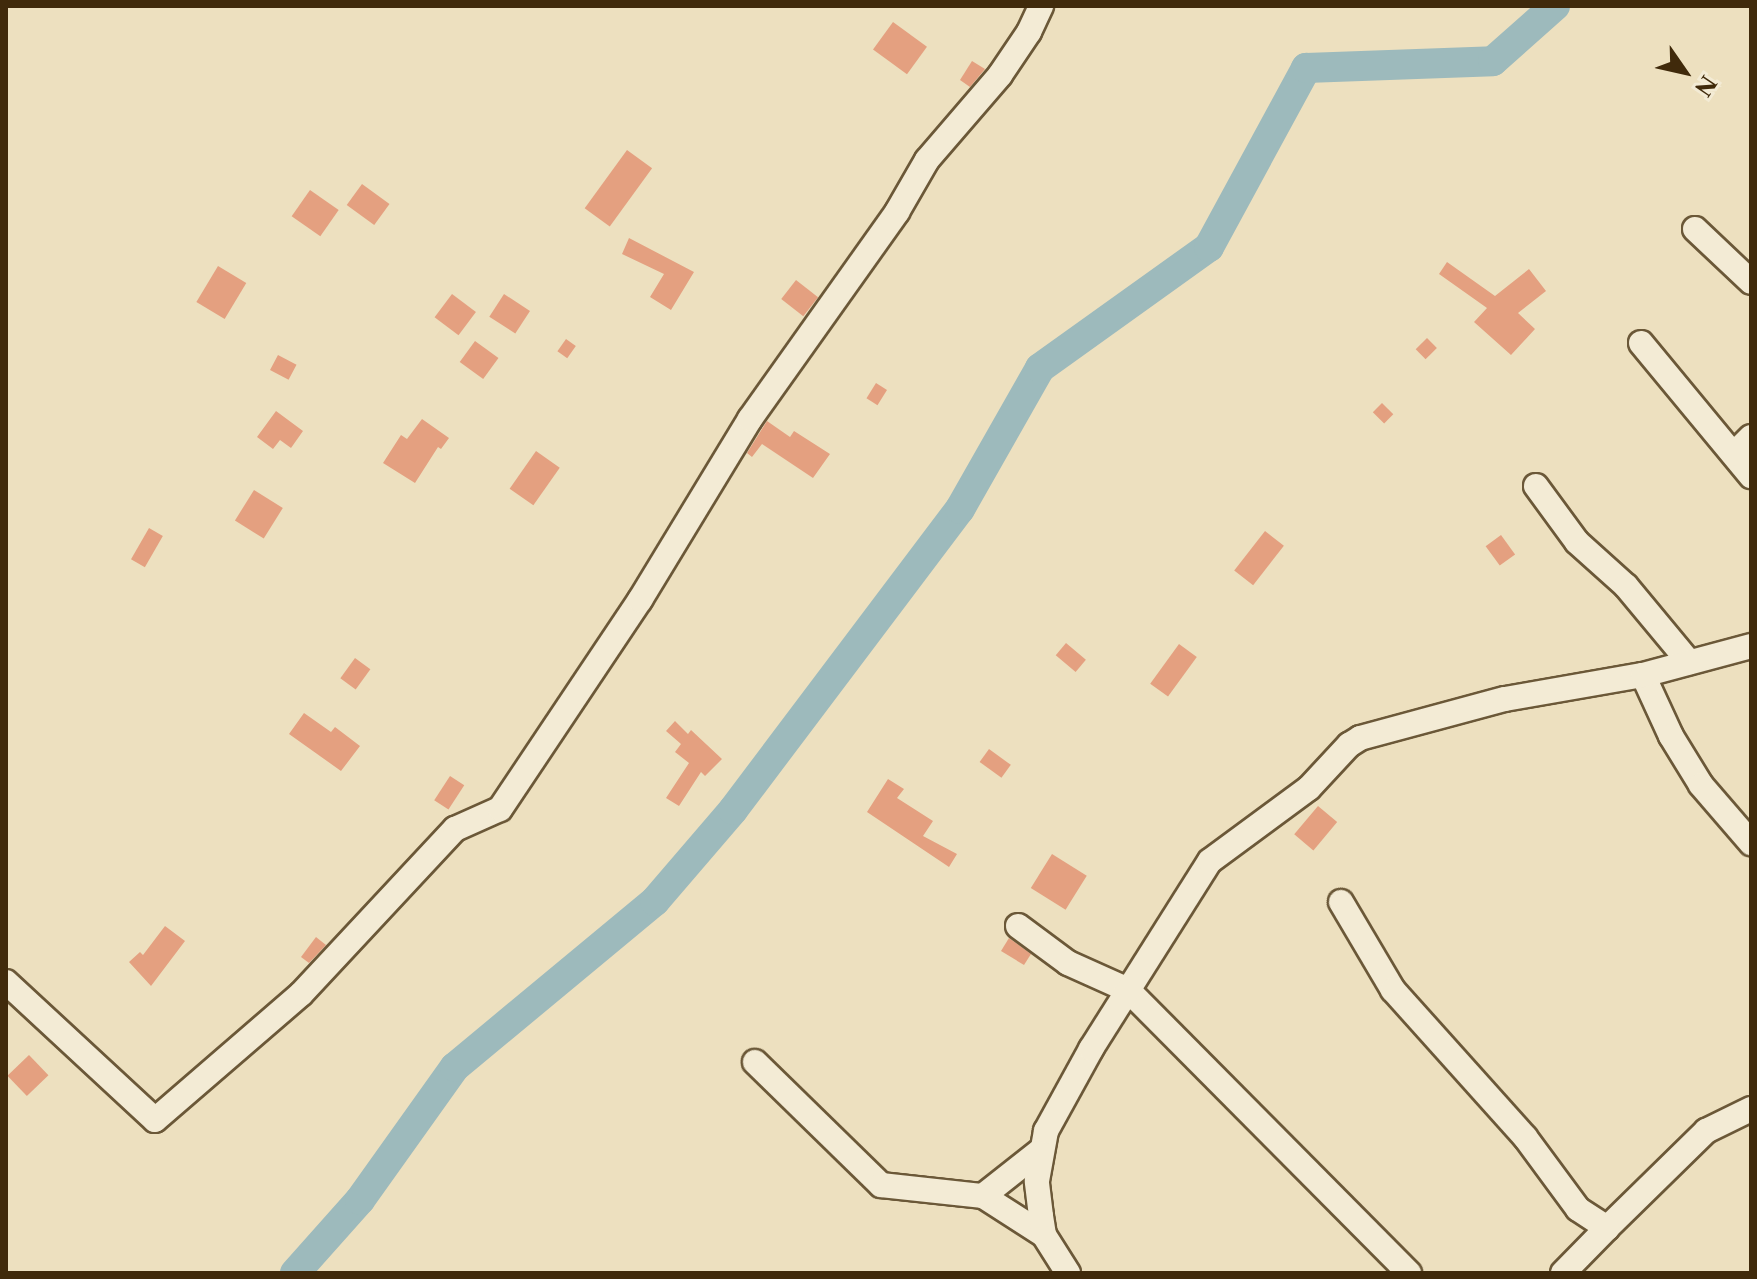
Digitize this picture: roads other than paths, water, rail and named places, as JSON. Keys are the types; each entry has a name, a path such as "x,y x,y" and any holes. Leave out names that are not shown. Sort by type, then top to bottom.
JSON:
{"street":[{"path":"6,982 155,1120 301,994 455,829 500,809 640,600 750,419 897,212 927,160 1000,75 1029,32 1041,6"},
{"path":"1695,229 1751,282"},
{"path":"1641,343 1742,445 1751,476"},
{"path":"1536,486 1577,542 1626,586 1689,662"},
{"path":"1068,1273 1044,1235 1037,1181 1041,1150 1056,1110 1210,861 1309,788 1349,745 1377,733 1505,699 1643,675 1751,646"},
{"path":"1643,675 1671,736 1701,785 1751,843"},
{"path":"1341,902 1393,990 1525,1137 1578,1209 1607,1228"},
{"path":"1018,926 1068,963 1128,990 1409,1273"},
{"path":"755,1062 881,1185 983,1196 1044,1235"},
{"path":"1563,1273 1706,1131 1751,1109"},
{"path":"983,1196 1041,1150"}],"waterway":[{"path":"295,1273 360,1200 455,1067 655,901 733,810 960,509 1040,368 1209,247 1306,68 1493,61 1555,6"}]}
